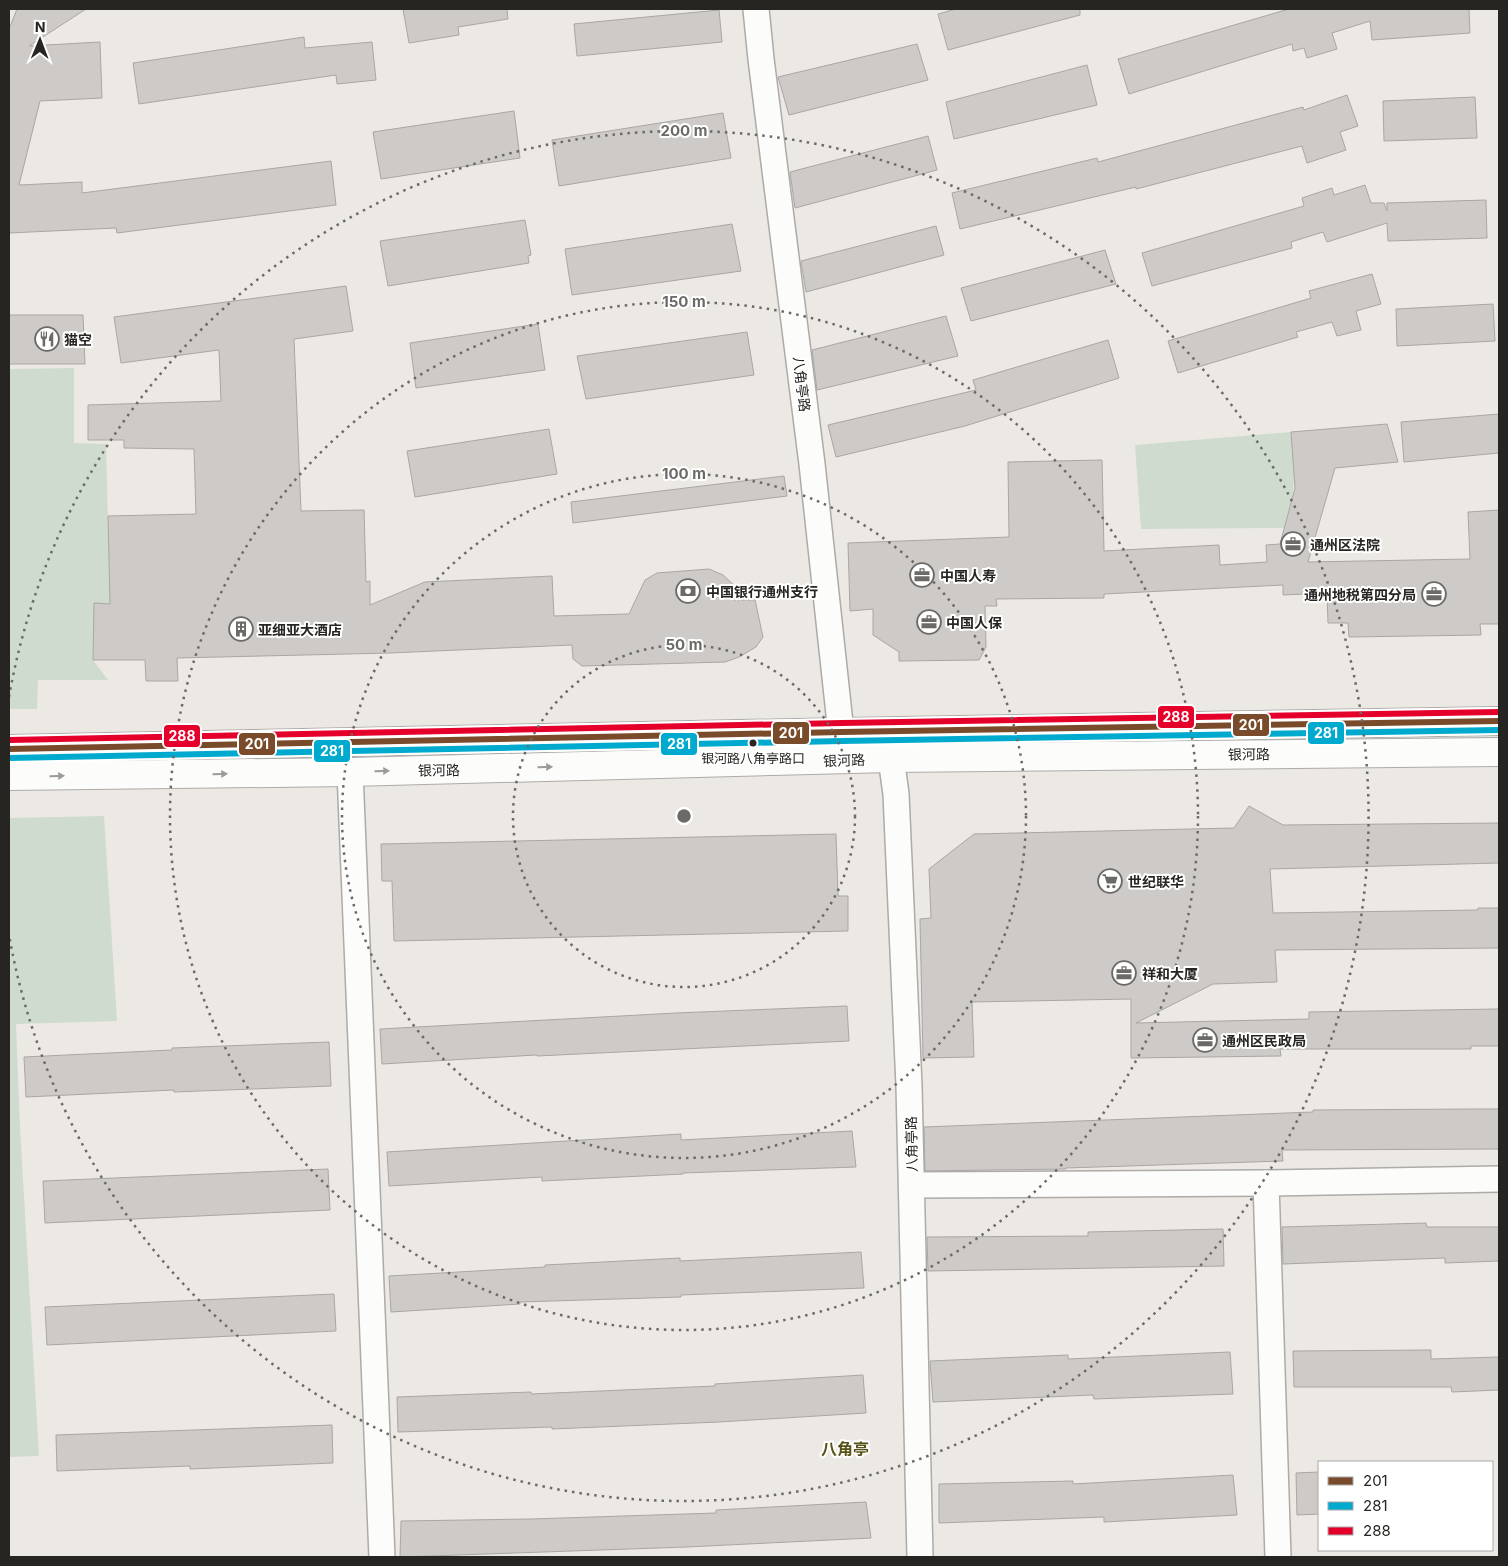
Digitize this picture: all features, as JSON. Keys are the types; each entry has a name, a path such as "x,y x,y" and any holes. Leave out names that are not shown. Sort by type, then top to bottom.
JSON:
{"main road":[{"name":"银河路","path":"9,776 350,772 843,760 893,745 1499,722"},
{"name":"银河路","path":"9,749 842,732 893,745 1499,752"}],"street":[{"name":"八角亭路","path":"756,9 812,464 842,732 843,760"},
{"name":"八角亭路","path":"893,745 909,1076 920,1557"},
{"path":"350,772 382,1557"},
{"path":"912,1185 1266,1183 1499,1179"},
{"path":"1266,1183 1278,1557"}],"shaded area":[{"path":"74,368 74,443 106,444 110,604 94,604 93,660 108,680 38,680 37,709 9,709 9,369"},
{"path":"1291,432 1294,472 1293,495 1284,528 1141,529 1135,445"},
{"path":"104,816 117,1021 16,1024 39,1456 9,1457 9,818"}],"building":[{"path":"17,9 86,9 29,46 100,42 102,98 40,101 19,185 82,182 82,193 331,161 336,205 117,233 116,228 9,233 9,29"},
{"path":"403,9 507,9 508,19 458,27 459,35 409,43"},
{"path":"956,9 1080,9 1080,15 948,50 938,14"},
{"path":"1289,9 1469,9 1470,33 1372,40 1370,21 1332,33 1337,49 1307,58 1304,48 1293,51 1292,44 1129,94 1118,59"},
{"path":"719,10 722,42 577,56 574,24"},
{"path":"304,37 305,48 372,42 376,80 337,84 336,75 139,104 133,63"},
{"path":"917,44 928,80 789,115 778,77"},
{"path":"1087,65 1097,105 954,139 946,102"},
{"path":"1347,95 1358,126 1340,132 1346,150 1307,163 1302,146 1136,189 1136,187 960,229 952,193 1097,158 1098,162 1303,107 1304,110"},
{"path":"1475,97 1477,138 1384,141 1383,101"},
{"path":"514,111 520,158 381,179 373,132"},
{"path":"723,113 731,158 559,186 552,140"},
{"path":"928,136 937,170 795,208 790,172"},
{"path":"1365,185 1371,203 1384,203 1387,211 1387,203 1486,200 1487,238 1388,241 1387,223 1327,242 1323,232 1291,242 1292,248 1152,286 1142,253 1304,206 1302,198 1332,188 1334,195"},
{"path":"525,220 531,255 528,256 529,263 388,286 380,241"},
{"path":"732,224 741,271 572,295 565,249"},
{"path":"936,226 944,255 806,292 801,261"},
{"path":"1105,250 1116,284 971,321 961,288"},
{"path":"1372,274 1381,304 1356,311 1361,330 1337,336 1332,322 1296,332 1298,337 1178,373 1168,341 1311,298 1309,291"},
{"path":"346,286 353,331 294,339 301,511 364,510 366,582 370,581 370,605 425,582 552,576 554,616 629,614 645,580 657,573 709,569 723,575 736,587 734,600 755,600 763,637 756,647 739,657 725,662 582,666 573,659 572,645 390,653 177,658 178,681 146,681 145,660 93,660 94,603 110,604 108,516 196,514 194,449 124,448 124,440 88,440 88,405 221,401 219,350 121,363 114,317"},
{"path":"1493,304 1495,341 1397,346 1396,309"},
{"name":"猫空","path":"9,315 83,315 85,364 9,364"},
{"path":"946,316 958,356 817,390 812,350"},
{"path":"538,324 545,370 416,388 410,343"},
{"path":"747,332 754,375 586,399 577,356"},
{"path":"1108,340 1119,378 965,426 836,457 828,425 976,390 973,380"},
{"path":"1499,414 1499,453 1404,462 1401,422"},
{"path":"1387,424 1398,462 1335,468 1308,562 1470,559 1468,512 1499,510 1499,624 1480,624 1481,635 1349,637 1348,623 1328,623 1327,593 1283,595 1283,585 1104,594 1104,598 996,599 997,606 985,606 986,647 979,660 899,661 899,652 873,635 873,609 850,611 848,543 1009,537 1008,462 1102,460 1104,551 1219,545 1220,565 1267,562 1266,545 1280,544 1295,488 1291,432"},
{"path":"549,429 557,474 415,497 407,451"},
{"path":"784,476 787,496 573,523 571,502"},
{"path":"1249,806 1283,825 1499,823 1499,863 1270,869 1273,913 1478,910 1478,908 1499,908 1499,948 1275,950 1277,982 1213,984 1136,1023 1309,1019 1309,1012 1499,1009 1499,1046 1471,1046 1471,1049 1280,1049 1281,1056 1131,1058 1131,999 972,1002 974,1057 923,1058 920,919 931,918 929,869 974,834 1234,828"},
{"path":"836,834 838,896 848,896 848,931 394,941 392,881 382,881 381,844"},
{"path":"847,1006 849,1041 382,1064 380,1029"},
{"path":"329,1042 331,1086 174,1092 174,1090 26,1097 24,1057 172,1050 172,1048"},
{"path":"1499,1109 1499,1149 1282,1150 1283,1161 1066,1169 925,1171 924,1127 1313,1112 1313,1110"},
{"path":"852,1131 856,1167 683,1173 542,1181 542,1177 389,1186 387,1152 681,1134 681,1140"},
{"path":"328,1169 330,1210 45,1223 43,1181"},
{"path":"1426,1223 1427,1227 1499,1227 1499,1261 1445,1263 1445,1258 1283,1264 1282,1227"},
{"path":"1223,1229 1224,1266 928,1271 927,1237 1088,1236 1088,1232"},
{"path":"861,1252 864,1288 681,1295 681,1297 520,1302 520,1304 391,1312 389,1276 680,1258 680,1261"},
{"path":"334,1294 336,1331 47,1345 45,1307"},
{"path":"1431,1350 1431,1359 1499,1357 1499,1390 1452,1392 1451,1387 1294,1387 1293,1351"},
{"path":"1230,1352 1233,1394 1094,1399 1093,1395 933,1402 930,1361 1068,1355 1068,1359"},
{"path":"863,1375 866,1413 719,1422 552,1429 552,1427 398,1432 397,1397 531,1392 531,1394 715,1386 715,1384"},
{"path":"332,1425 333,1463 190,1469 190,1466 57,1471 56,1435"},
{"path":"1318,1472 1318,1514 1297,1515 1296,1473"},
{"path":"1233,1475 1237,1515 1104,1522 1104,1517 939,1523 939,1484 1073,1481 1073,1484"},
{"path":"866,1502 871,1538 687,1547 400,1557 401,1521 716,1513 716,1510"}],"transit line":[{"name":"288","path":"9,740 1499,712"},
{"name":"201","path":"9,749 1499,721"},
{"name":"281","path":"9,758 1499,730"}],"place":[{"name":"猫空","path":"47,339"},
{"name":"通州区法院","path":"1293,544"},
{"name":"中国人寿","path":"922,575"},
{"name":"中国银行通州支行","path":"688,591"},
{"name":"通州地税第四分局","path":"1434,594"},
{"name":"中国人保","path":"929,622"},
{"name":"亚细亚大酒店","path":"241,629"},
{"name":"银河路八角亭路口","path":"753,743"},
{"name":"世纪联华","path":"1110,881"},
{"name":"祥和大厦","path":"1124,973"},
{"name":"通州区民政局","path":"1205,1040"}],"district":[{"name":"八角亭","path":"845,1449"}]}
